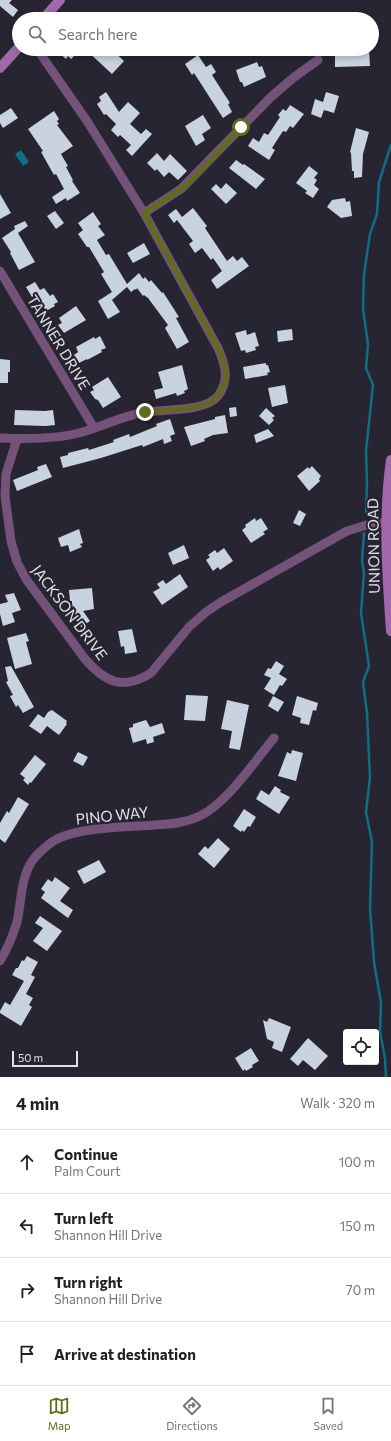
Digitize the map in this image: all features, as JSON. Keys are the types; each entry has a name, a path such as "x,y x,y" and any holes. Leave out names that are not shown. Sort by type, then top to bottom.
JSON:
{"main road":[{"path":"49,12 60,0"},
{"path":"0,68 12,55"},
{"name":"UNION ROAD","path":"391,460 388,483 391,631"}],"street":[{"path":"0,438 35,439 77,434 145,412 194,407 208,404 217,396 223,386 226,374 224,362 218,348 144,213 87,121 42,56"},
{"path":"144,213 181,189 271,97 293,78 318,60"},
{"name":"TANNER DRIVE","path":"0,271 94,428"},
{"name":"JACKSON DRIVE","path":"18,439 6,474 5,496 11,541 17,562 26,579 85,659 94,669 113,682 123,684 133,682 142,679 151,673 197,619 221,602 347,531 360,526 388,522"},
{"name":"PINO WAY","path":"0,961 17,922 24,882 28,869 44,848 56,840 70,834 108,828 185,822 200,816 215,807 228,795 274,738"}],"water":[{"path":"21,150 29,162 23,166 15,154"}],"building":[{"path":"0,0 12,0 9,3 18,10 17,12 12,12 12,16 0,6"},
{"path":"93,56 119,56 124,61 112,74"},
{"path":"199,56 206,67 211,64 216,72 212,75 230,103 228,104 232,112 223,118 194,73 192,75 185,64"},
{"path":"335,56 369,56 370,66 335,67"},
{"path":"257,62 259,67 262,66 266,77 244,87 242,82 240,82 236,70"},
{"path":"106,92 119,112 128,102 140,113 130,124 141,134 146,129 152,134 132,156 126,150 131,145 120,135 118,137 111,130 116,124 106,114 104,115 97,104 101,101 99,97"},
{"path":"326,92 339,96 334,113 324,110 321,118 311,114 315,99 323,102"},
{"path":"290,105 304,114 293,128 290,126 286,132 283,131 272,148 275,150 269,160 248,146 253,138 259,142 264,133 268,135 280,117 278,115 283,109 286,111"},
{"path":"11,108 18,118 3,128 0,123 0,115"},
{"path":"54,111 59,119 57,121 59,124 57,125 73,146 61,154 68,166 66,167 73,180 72,181 80,193 67,201 66,198 56,204 52,197 64,189 41,152 43,151 28,129"},
{"path":"203,115 211,128 202,134 205,140 196,146 185,126"},
{"path":"356,128 369,132 363,154 362,177 354,178 350,152"},
{"path":"157,153 164,161 170,154 187,171 178,180 169,172 164,177 157,169 155,171 147,163"},
{"path":"236,160 265,179 256,189 229,168"},
{"path":"309,166 318,173 314,178 317,180 314,185 319,189 313,198 305,193 307,191 296,183"},
{"path":"226,183 237,193 226,204 211,189 216,184 221,189"},
{"path":"0,194 11,213 0,219"},
{"path":"345,198 346,202 350,201 352,216 341,218 327,207 332,200"},
{"path":"193,208 207,226 205,228 227,261 233,256 237,261 242,257 249,266 217,289 211,280 222,271 213,258 211,260 202,248 195,253 189,244 193,241 177,220 174,223 168,215 176,209 182,217"},
{"path":"55,211 64,223 56,229 47,216"},
{"path":"93,212 101,224 98,226 105,235 97,240 106,255 109,254 127,284 139,273 143,279 145,277 149,282 151,280 162,293 163,292 179,317 176,318 189,342 177,349 165,328 168,325 148,298 144,295 143,296 137,288 131,292 127,287 112,300 120,312 108,319 98,301 112,292 101,274 104,272 89,247 87,247 78,234 83,230 78,223"},
{"path":"25,221 28,226 18,233 35,262 19,270 10,253 11,252 2,238 15,229 14,226"},
{"path":"144,243 150,254 133,263 127,253"},
{"path":"35,282 40,290 44,288 50,296 53,294 58,302 54,304 55,306 46,311 36,294 32,297 26,287"},
{"path":"76,306 86,320 64,333 58,325 62,323 59,318"},
{"path":"292,329 293,340 278,342 277,331"},
{"path":"246,330 247,335 255,332 259,346 255,347 256,350 246,353 245,350 241,351 235,333"},
{"path":"100,336 106,348 101,350 102,352 79,363 74,355 78,352 76,347 94,337 95,339"},
{"path":"0,359 10,360 8,383 0,383"},
{"path":"266,363 270,372 267,373 268,375 245,379 243,367"},
{"path":"182,365 188,389 184,391 185,393 177,396 176,393 156,399 154,390 163,388 158,372"},
{"path":"108,377 121,397 103,408 90,392 94,390 92,387"},
{"path":"285,385 288,403 272,407 268,388"},
{"path":"236,407 237,416 230,417 229,408"},
{"path":"266,408 275,416 272,418 274,420 269,425 259,416"},
{"path":"15,410 53,410 55,425 14,425"},
{"path":"225,415 228,433 213,435 204,439 205,441 191,446 184,427"},
{"path":"170,419 175,434 170,436 172,441 164,444 163,439 143,447 142,445 63,468 60,457 68,455 68,453 88,448 89,450 114,442 113,440 129,434 130,437"},
{"path":"268,429 274,436 256,443 254,435"},
{"path":"46,464 52,477 17,491 13,480 38,470 37,467"},
{"path":"312,466 321,476 319,479 320,481 309,491 297,476 308,467 309,469"},
{"path":"299,510 306,514 300,526 293,523"},
{"path":"255,518 256,521 261,518 268,529 263,532 265,534 251,543 242,530 246,527 245,525"},
{"path":"79,529 83,543 80,544 82,547 70,552 68,545 61,547 58,538"},
{"path":"184,545 189,558 173,565 168,553"},
{"path":"224,548 233,561 220,570 218,567 213,571 206,560 210,557 208,555 215,550 217,553"},
{"path":"180,574 188,587 162,605 153,592 160,588 157,584 163,580 166,584"},
{"path":"92,588 94,609 83,611 90,621 81,627 76,620 74,606 72,607 72,601 70,601 69,590"},
{"path":"14,593 21,610 12,613 15,622 3,626 0,614 0,604 8,602 5,595"},
{"path":"132,629 137,652 125,654 124,646 121,647 118,631"},
{"path":"26,633 29,641 26,642 32,664 15,669 7,638"},
{"path":"276,661 284,666 279,674 287,679 282,686 280,685 274,695 264,689 271,678 264,675 268,668 271,669"},
{"path":"11,666 34,707 23,713 18,705 16,707 10,696 13,695 6,682 8,681 5,667"},
{"path":"186,695 208,696 205,721 184,720"},
{"path":"273,696 284,702 278,712 268,706"},
{"path":"297,696 318,703 316,711 313,710 309,725 300,723 301,718 292,715"},
{"path":"227,700 249,705 240,750 229,748 232,731 221,729"},
{"path":"52,710 67,721 67,724 59,735 47,726 41,734 29,726 38,714 44,718 48,712"},
{"path":"146,720 150,727 162,723 165,733 153,737 154,742 147,744 146,739 133,743 129,728 133,727 133,724"},
{"path":"292,750 303,753 296,781 278,776 287,752 291,754"},
{"path":"78,752 88,757 83,766 73,761"},
{"path":"35,755 46,764 28,785 23,780 25,778 20,774"},
{"path":"275,786 281,790 280,792 290,797 279,814 256,799 261,790 269,795"},
{"path":"18,797 29,804 5,843 0,839 0,823 7,811 9,813"},
{"path":"244,809 256,817 250,827 248,826 244,832 242,830 241,832 233,826"},
{"path":"218,838 230,849 214,868 198,854 205,846 208,849"},
{"path":"99,860 106,872 84,884 77,871"},
{"path":"55,877 70,888 60,901 73,910 68,918 41,898 45,892 41,889 48,879 52,882"},
{"path":"40,916 62,931 47,951 33,941 43,928 35,923"},
{"path":"27,956 38,962 31,975 35,977 26,994 33,998 29,1005 32,1007 21,1026 0,1013 0,1011 5,1002 10,1005 24,981 12,975 22,960 24,961"},
{"path":"269,1018 291,1027 282,1052 272,1048 274,1042 267,1039 263,1020 267,1022"},
{"path":"308,1038 328,1056 315,1070 303,1060 298,1066 290,1059"},
{"path":"251,1048 259,1061 252,1065 253,1067 243,1071 235,1058"}],"waterway":[{"path":"366,512 366,451 373,385 366,368 368,345 363,308 364,274 370,234 377,214 379,182 391,145"},
{"path":"364,533 362,561 364,573 361,613 369,666 363,682 367,713 370,777 366,812 372,842 370,908 374,962 381,1003 380,1031 385,1059 386,1077"}],"route":[{"path":"145,412 194,407 208,404 217,396 223,386 226,374 224,362 218,348 144,213 165,201 195,177 241,127"}]}
